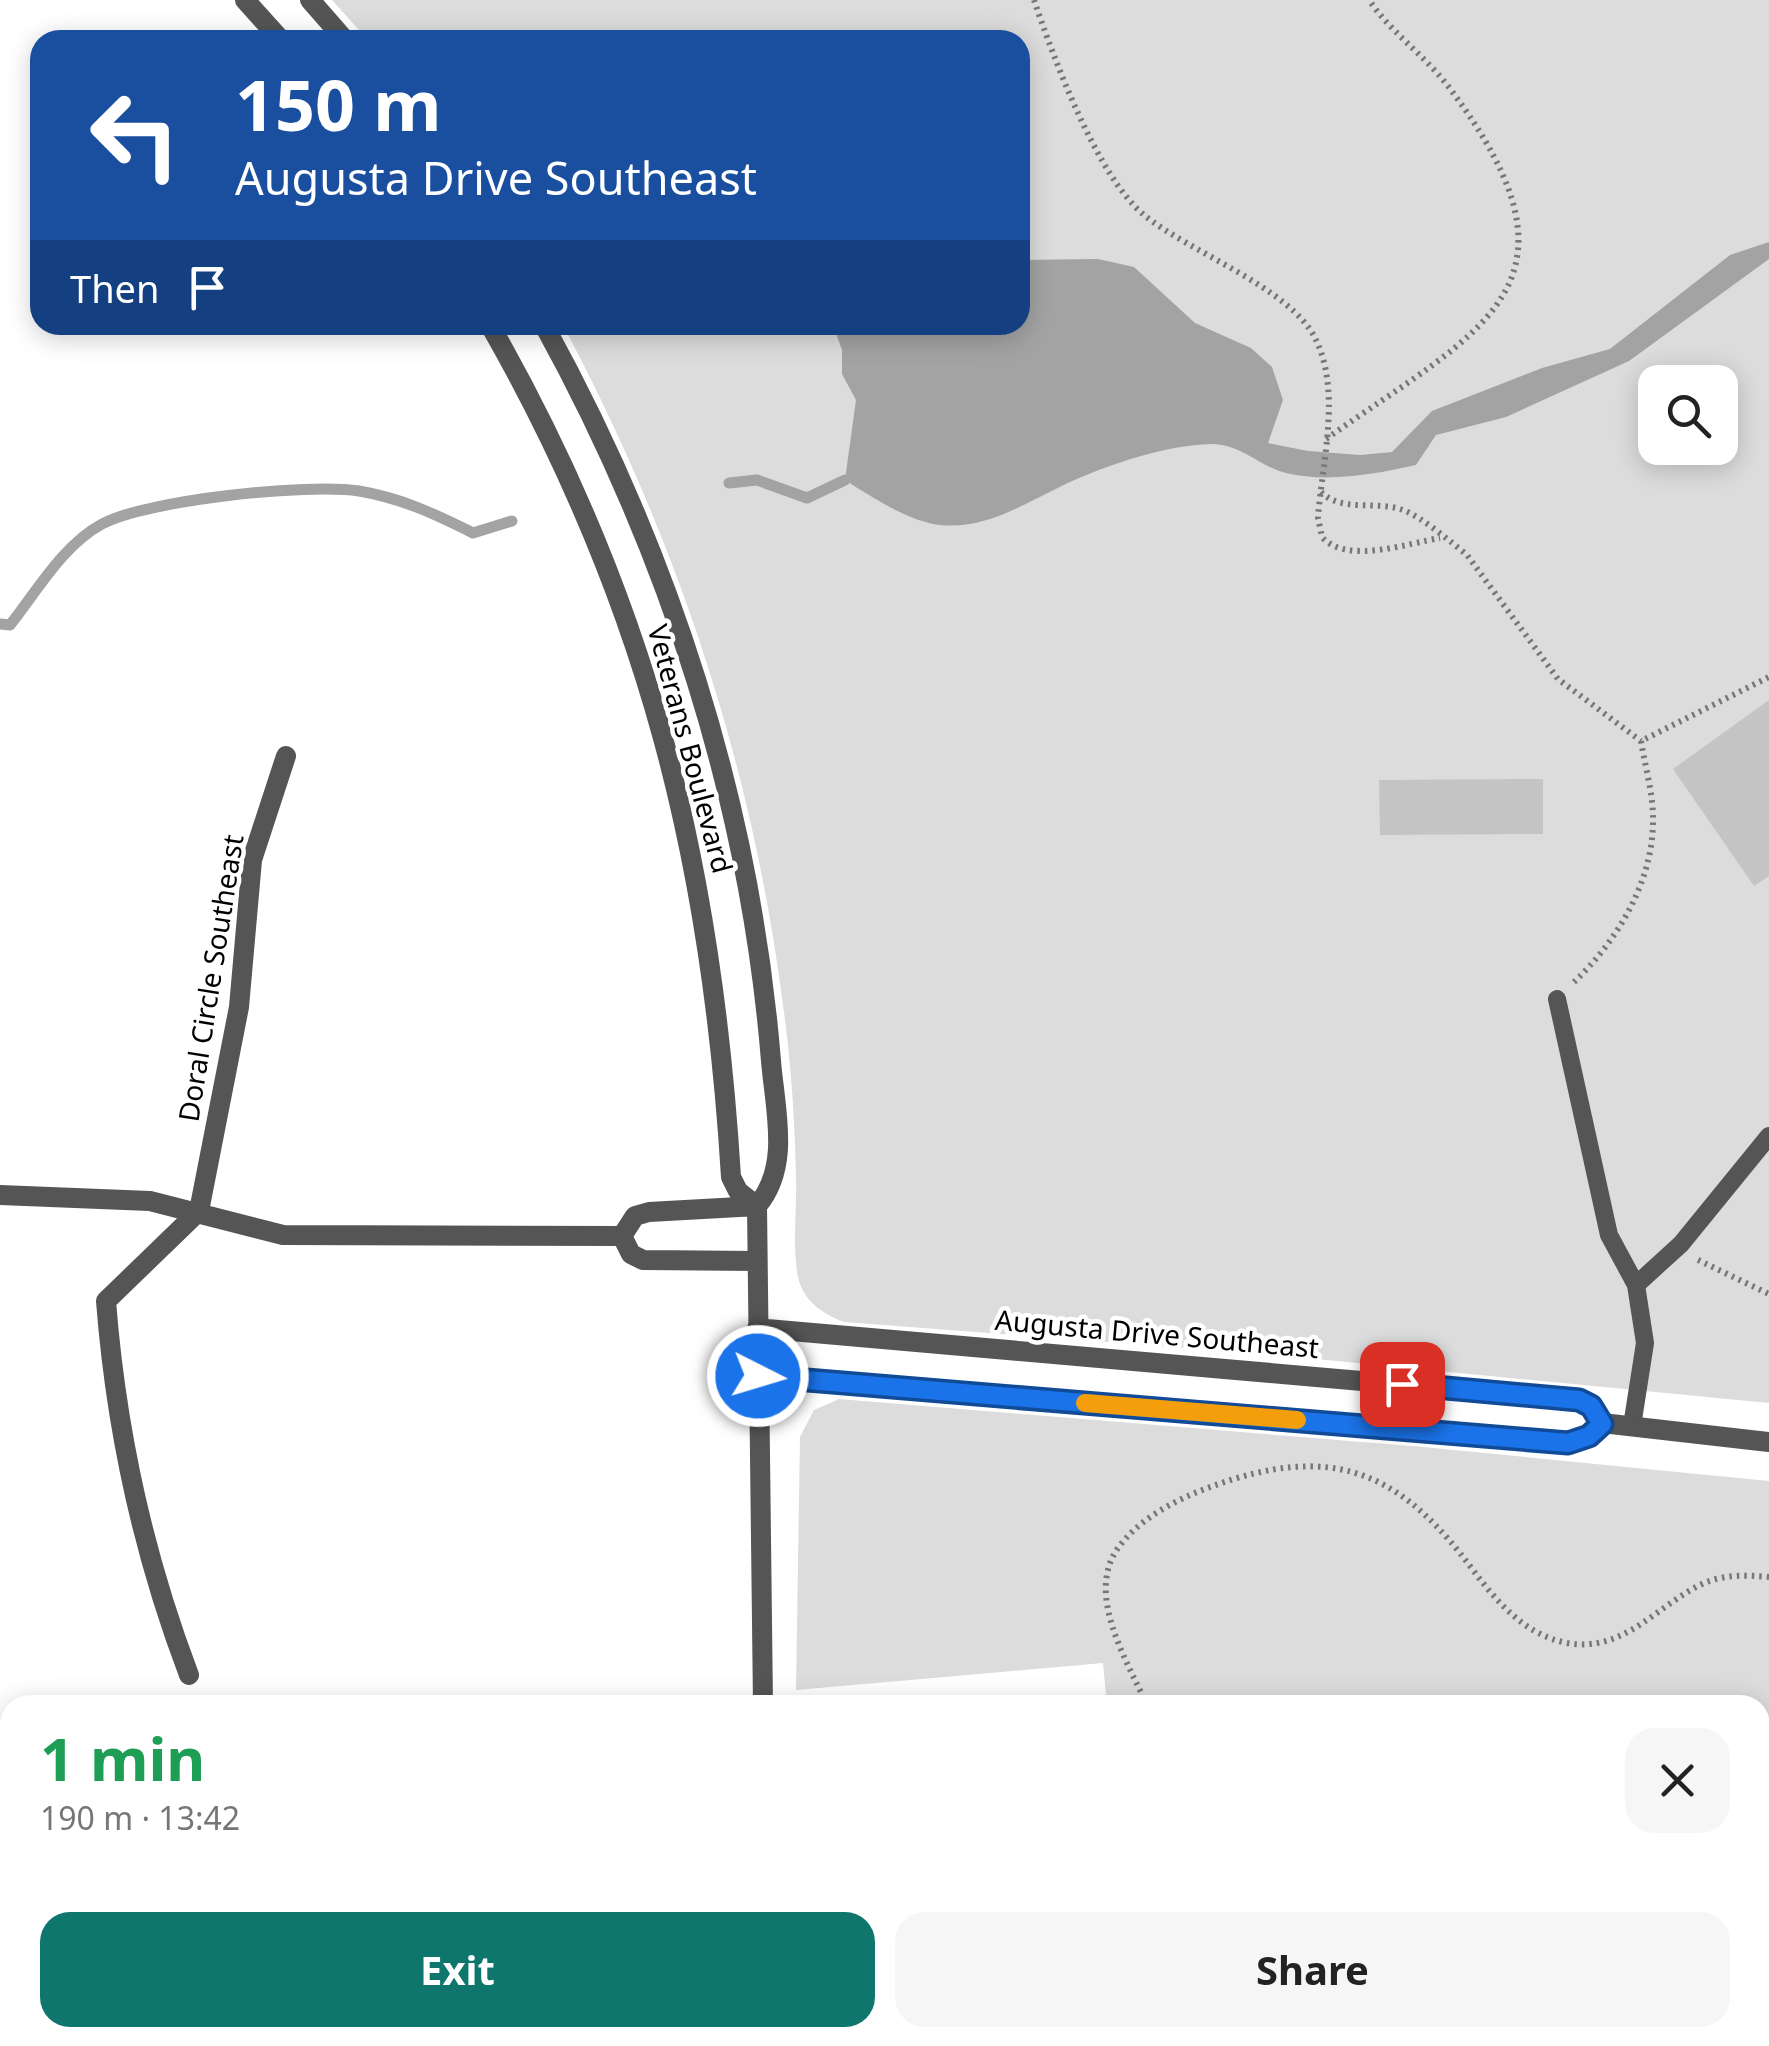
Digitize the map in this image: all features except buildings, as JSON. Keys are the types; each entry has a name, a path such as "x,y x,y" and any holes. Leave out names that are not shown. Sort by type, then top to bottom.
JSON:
{"street":[{"path":"245,0 272,30"},
{"path":"310,0 336,30"},
{"name":"Veterans Boulevard","path":"495,335 565,470 600,550 659,718 700,890 714,978 731,1177 738,1191 756,1206"},
{"name":"Veterans Boulevard","path":"549,335 617,469 662,578 711,728 737,831 766,1005 778,1151 773,1187 756,1206 764,1695"},
{"name":"Doral Circle Southeast","path":"199,1211 239,1008 252,860 286,756"},
{"path":"0,1195 150,1201 283,1235 622,1236"},
{"path":"622,1236 634,1216 649,1212 756,1206"},
{"path":"189,1675 164,1612 121,1436 106,1301 199,1211"},
{"path":"622,1236 632,1254 643,1260 757,1261"},
{"name":"Augusta Drive Southeast","path":"757,1328 1579,1400 1591,1406 1602,1424"},
{"name":"Augusta Drive Southeast","path":"758,1376 1568,1443 1589,1436 1602,1424 1769,1442"}],"lane":[{"path":"1557,999 1609,1235 1636,1285 1645,1343 1632,1426"},
{"path":"1636,1285 1680,1244 1769,1136"}],"path":[{"path":"1034,0 1087,130 1119,189 1171,234 1282,299 1307,324 1323,358 1325,440 1319,528 1328,544 1380,548 1440,538"},
{"path":"1325,440 1473,332 1506,295 1520,255 1512,203 1489,150 1450,88 1369,0"},
{"path":"1320,491 1336,503 1400,509 1418,517 1440,538 1467,555 1558,679 1641,741 1653,808 1648,860 1606,950 1557,999"},
{"path":"1641,741 1769,677"},
{"path":"1680,1244 1708,1268 1769,1294"},
{"path":"1143,1695 1110,1618 1106,1586 1114,1555 1135,1528 1171,1506 1220,1484 1280,1468 1348,1469 1394,1488 1444,1530 1503,1606 1533,1630 1563,1642 1597,1643 1623,1635 1715,1580 1769,1578"}],"shaded area":[{"path":"332,0 1769,0 1769,1403 1265,1354 844,1322 815,1306 804,1293 796,1265 790,1069 769,915 752,827 704,655 641,488 568,335 1030,335 1030,30 359,30"},
{"path":"1769,242 1769,259 1629,361 1506,417 1436,435 1416,465 1351,476 1302,476 1276,470 1231,447 1194,445 1114,465 1011,511 953,526 911,517 845,480 856,400 842,374 842,350 837,335 1030,335 1030,260 1098,259 1134,267 1195,323 1251,348 1272,367 1283,400 1268,443 1360,455 1392,452 1432,411 1542,368 1610,349 1730,255"},
{"path":"839,1399 1423,1447 1769,1481 1769,1695 1106,1695 1103,1663 796,1690 800,1437 814,1410"}],"waterway":[{"path":"729,483 757,480 807,498 845,480"},
{"path":"0,624 10,625 52,570 88,533 124,515 154,508 228,496 335,489 404,502 473,533 512,521"}],"slow traffic":[{"path":"1085,1403 1297,1420"}],"route":[{"path":"758,1376 1568,1443 1589,1436 1602,1424 1591,1406 1579,1400 1402,1384"}]}
